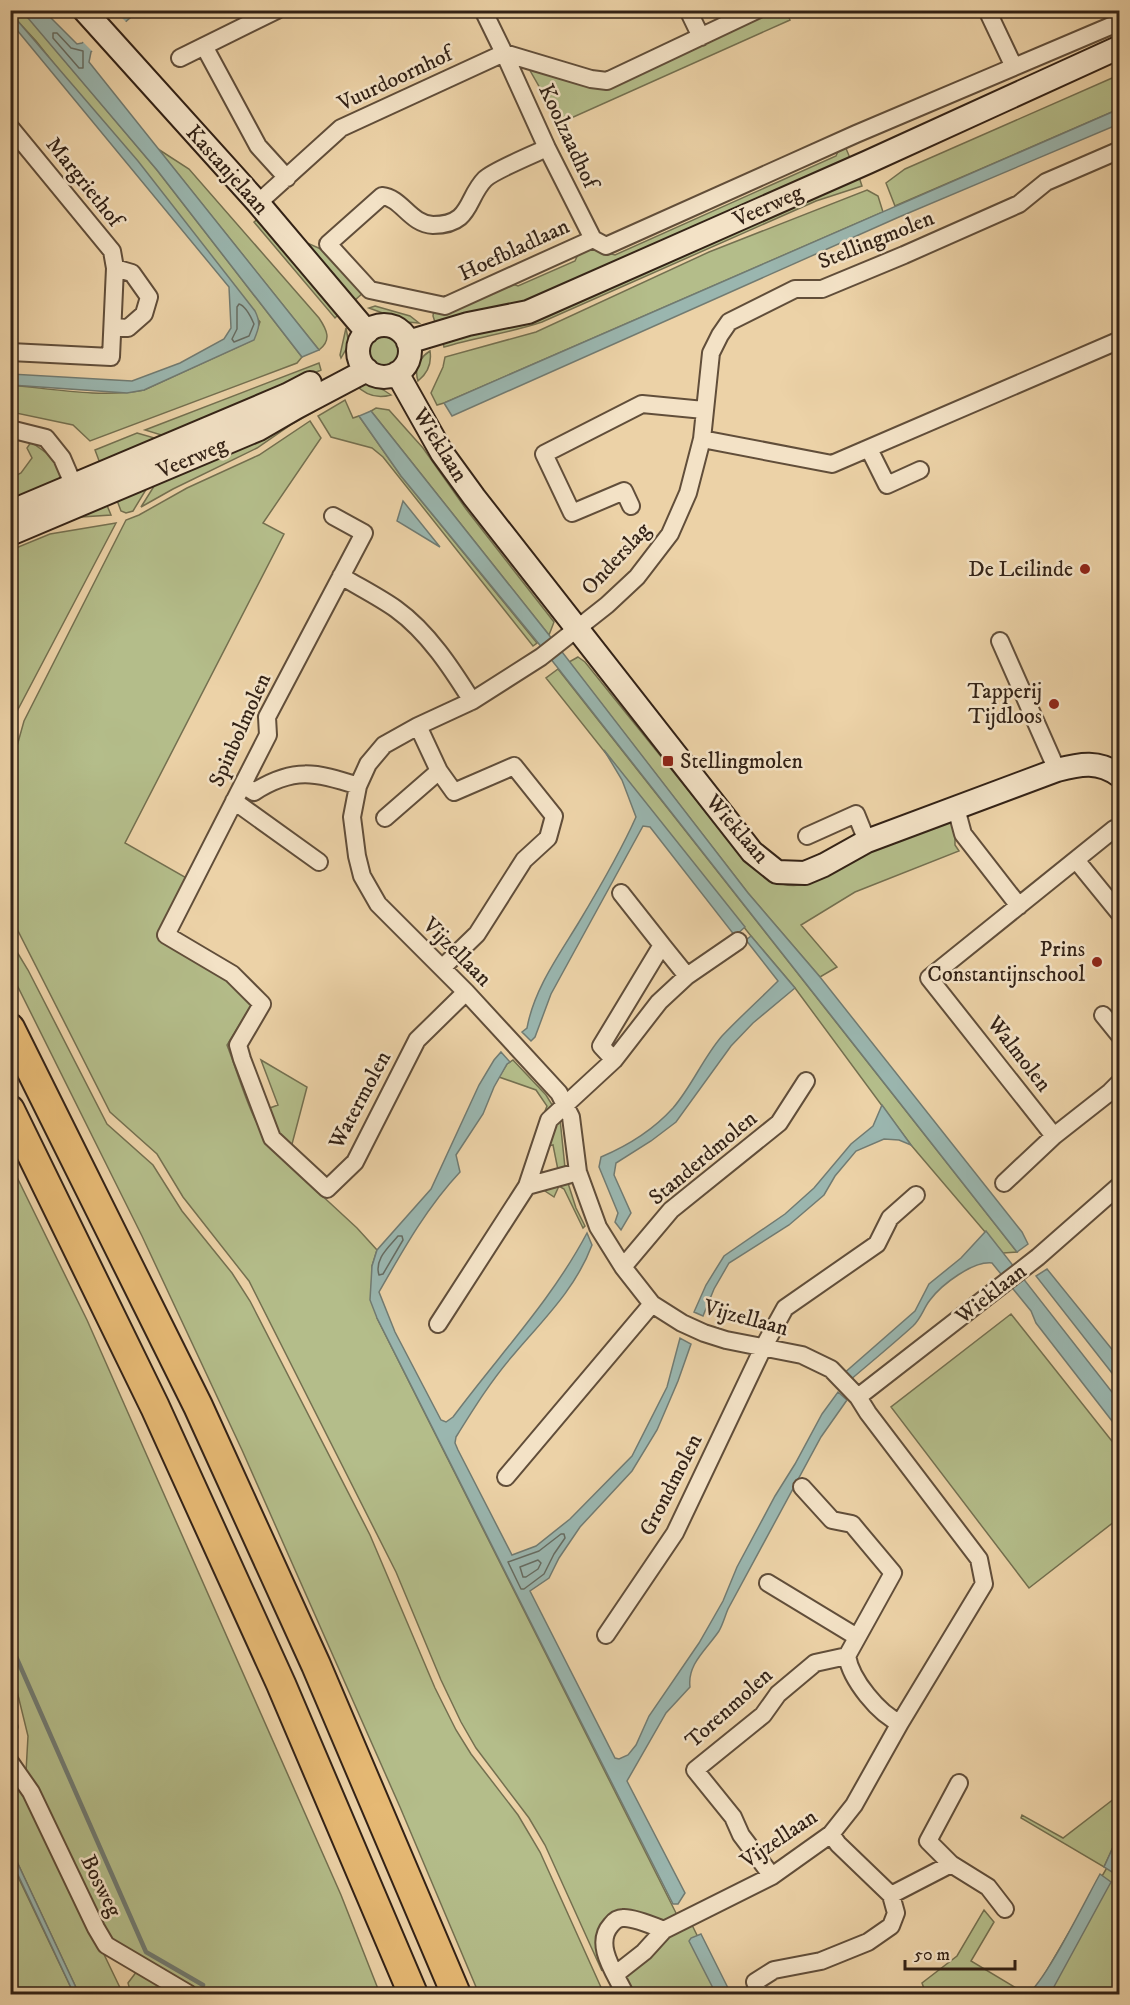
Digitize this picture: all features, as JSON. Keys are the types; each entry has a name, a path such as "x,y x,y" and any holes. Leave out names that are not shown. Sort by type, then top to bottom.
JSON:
{"highway":[{"path":"10,1028 198,1406 316,1665 456,1995"},
{"path":"10,1110 170,1439 281,1684 413,1995"}],"street":[{"path":"180,58 277,10"},
{"name":"Koolzaadhof","path":"483,10 547,148 593,239"},
{"path":"688,10 701,37"},
{"path":"504,53 591,80 607,81 757,10"},
{"path":"987,10 1014,67 1119,22"},
{"name":"Kastanjelaan","path":"97,25 258,203 368,332"},
{"path":"204,46 258,146 287,178"},
{"name":"Veerweg","path":"408,342 468,324 528,312 868,162 1119,47"},
{"name":"Vuurdoornhof","path":"258,203 341,128 504,53"},
{"name":"Hoefbladlaan","path":"547,148 485,178 462,215 451,221 433,225 419,222 390,197 382,196 328,244 370,290 445,306 593,239 606,246 1014,67"},
{"name":"Margriethof","path":"10,127 112,251 114,268 111,357 10,352"},
{"name":"Stellingmolen","path":"704,410 711,353 729,322 795,289 822,289 1019,204 1046,182 1119,150"},
{"path":"113,327 128,328 144,314 149,297 132,273 114,268"},
{"path":"378,326 391,326 401,332 408,342 409,360 397,373 380,376 364,364 360,343 368,332 378,326"},
{"path":"702,439 832,465 1119,340"},
{"name":"Veerweg","path":"10,512 78,495 259,429 364,364"},
{"name":"Wieklaan","path":"397,373 442,453 569,636 752,852 777,872 806,873 867,841 1057,770 1090,764 1112,770 1119,777"},
{"path":"631,506 624,491 572,513 544,454 642,404 704,410"},
{"name":"Onderslag","path":"569,636 637,577 670,534 688,493 702,439 704,410"},
{"path":"10,429 46,438 62,458 78,495"},
{"path":"870,449 887,485 920,470"},
{"name":"Veerweg","path":"10,534 78,495"},
{"name":"Spinbolmolen","path":"166,935 268,735 267,717 363,533 333,516"},
{"path":"341,576 397,610 418,628 456,675 472,701"},
{"name":"Vijzellaan","path":"569,636 542,657 472,701 384,745 368,764 358,786 352,817 362,876 378,904 466,992 552,1085 565,1104 571,1117 578,1172 598,1227 623,1267 652,1304 682,1323 726,1341 802,1355 831,1369 858,1397 979,1559 984,1584 900,1723 854,1805 831,1834 772,1876 664,1930 644,1952 616,1974"},
{"path":"1000,641 1057,770"},
{"path":"418,726 439,771 454,792 514,766 554,816 548,838 524,860 477,934 442,968"},
{"path":"385,818 439,771"},
{"path":"243,785 254,792 272,781 305,773 328,776 358,786"},
{"path":"234,801 319,862"},
{"path":"956,808 963,834 1018,906"},
{"path":"807,836 856,814 867,841"},
{"name":"Walmolen","path":"1054,1136 929,978 1114,829"},
{"path":"1077,860 1119,914"},
{"path":"621,893 687,976"},
{"name":"Watermolen","path":"166,935 232,974 262,1004 238,1045 242,1059 272,1138 327,1189 355,1162 417,1040 466,992"},
{"path":"438,1324 527,1186 549,1120 614,1060 659,1002 687,976 738,941"},
{"path":"614,1060 601,1046 662,945"},
{"path":"1103,1015 1119,1036"},
{"name":"Standerdmolen","path":"623,1267 671,1210 779,1123 806,1081"},
{"path":"1004,1183 1054,1136 1116,1092"},
{"path":"527,1186 578,1172"},
{"name":"Wieklaan","path":"858,1397 1038,1257 1119,1185"},
{"path":"763,1348 785,1308 877,1244 890,1218 916,1195"},
{"path":"506,1478 652,1304"},
{"name":"Grondmolen","path":"606,1635 675,1533 763,1348"},
{"path":"802,1486 832,1520 852,1524 893,1574 846,1656 848,1666 861,1687 889,1718 900,1723"},
{"path":"768,1583 857,1637"},
{"name":"Torenmolen","path":"772,1876 741,1835 733,1817 695,1770 763,1715 777,1694 815,1663 846,1656"},
{"name":"Bosweg","path":"10,1762 32,1792 106,1945 189,1995"},
{"path":"959,1783 928,1841 951,1864 988,1887 1005,1909"},
{"path":"760,1995 755,1982 774,1970 830,1957 868,1942 891,1926 896,1912 891,1895 838,1844 831,1834"},
{"path":"891,1895 951,1864"},
{"path":"625,1995 603,1948 605,1934 615,1920 624,1918 664,1930"}],"green space":[{"path":"22,10 157,170 302,357 297,363 90,441 73,425 11,412 10,385 94,393 144,390 253,340 260,322 36,41 13,16"},
{"path":"770,11 786,11 790,20 560,123 528,67 599,89"},
{"path":"1119,75 1119,109 895,206 886,183 905,169"},
{"path":"845,146 850,158 542,298 435,322 434,309 510,283 518,286 575,261 579,252 590,248 615,255 836,156 839,149"},
{"path":"158,149 189,169 319,318 327,339 319,350"},
{"path":"859,177 862,186 816,201 542,322 444,347 443,343"},
{"path":"867,190 878,196 883,212 444,403 437,405 431,393 445,357 536,332 709,252"},
{"path":"279,210 307,243 323,250 364,292 354,301 275,213"},
{"path":"259,218 340,313 335,318 254,222"},
{"path":"375,306 410,316 419,323 407,322 369,308"},
{"path":"346,328 349,344 341,358 340,355"},
{"path":"384,336 395,340 399,351 395,362 384,366 373,362 369,351 373,340"},
{"path":"430,351 428,368 418,381 418,364"},
{"path":"319,363 321,370 171,438 145,430"},
{"path":"355,384 374,386 391,395 381,397 372,395"},
{"path":"343,395 292,424 257,448 141,507 161,475"},
{"path":"345,400 353,418 359,416 401,476 537,643 533,646 383,457 372,448 331,437 318,416"},
{"path":"376,408 389,410 423,448 466,509 554,622 549,635 371,411"},
{"path":"310,421 321,438 263,523 284,534 125,843 190,880 159,936 233,980 254,1001 227,1045 253,1116 277,1154 357,1228 377,1250 372,1266 377,1318 677,1915 662,1921 635,1913 597,1946 602,1971 545,1845 529,1818 476,1748 461,1722 396,1572 249,1281 183,1197 157,1154 110,1112 12,919 10,771 24,721 126,520 187,488 259,455"},
{"path":"137,433 165,441 101,466 95,450"},
{"path":"31,442 52,457 64,480 11,502 11,478 21,473 32,458 27,448"},
{"path":"153,478 133,511 126,513 121,511 115,495"},
{"path":"104,498 111,515 66,518"},
{"path":"116,523 14,717 11,729 11,550 50,534"},
{"path":"578,657 585,662 745,861 770,879 784,884 800,885 866,851 948,820 955,824 955,845 959,851 855,892 801,925 837,967 820,977 748,893 569,662"},
{"path":"558,669 1017,1252 1003,1253 911,1145 795,988 546,678"},
{"path":"11,942 28,970 107,1124 153,1165 182,1211 232,1273 250,1301 370,1535 435,1688 456,1730 471,1754 518,1815 540,1852 604,1994 479,1994 400,1807 242,1450 142,1236 11,973"},
{"path":"261,1060 307,1087 291,1148 279,1138 267,1109 278,1105"},
{"path":"513,1060 546,1095 556,1111 548,1114 545,1111 547,1106 536,1090 499,1077 507,1064"},
{"path":"560,1119 565,1168 558,1170 553,1145 548,1146 555,1121"},
{"path":"10,1163 87,1320 341,1895 380,1994 195,1994 110,1938 26,1772 28,1736 17,1691 11,1694 18,1727 15,1737 11,1739"},
{"path":"567,1180 576,1208 585,1226 583,1228 564,1189 559,1186 554,1197 539,1187"},
{"path":"1011,1314 1119,1450 1119,1518 1029,1588 891,1407"},
{"path":"11,1769 30,1800 123,1994 79,1994 11,1849"},
{"path":"1119,1795 1119,1834 1104,1867 1021,1818 1022,1815 1063,1838"},
{"path":"1119,1847 1119,1994 1033,1994"},
{"path":"10,1860 74,1994 11,1994"},
{"path":"984,1910 994,1922 971,1961 1026,1994 926,1994 922,1983 957,1956"},
{"path":"691,1923 726,1994 616,1994 607,1975 663,1936"},
{"path":"137,1971 177,1994 131,1994 128,1983"}],"water":[{"path":"22,11 44,11 77,44 82,43 117,11 138,11 91,52 89,62 319,350 302,357 157,170"},
{"path":"10,12 138,161 255,311 259,326 254,340 144,390 127,393 11,385 11,374 132,381 180,363 224,339 231,328 229,287 17,30 11,22"},
{"path":"1119,109 1119,124 899,217 452,416 444,403"},
{"path":"371,411 549,635 748,893 820,977 1022,1232 1028,1244 1017,1252 539,644 401,476 359,416"},
{"path":"403,501 440,547 397,521"},
{"path":"604,750 745,927 735,936 650,827 643,826 551,994 535,1037 531,1041 522,1032 527,1028 541,986 609,870 636,817 622,780"},
{"path":"751,936 795,988 753,1023 731,1046 676,1122 616,1163 614,1175 631,1213 621,1230 615,1222 618,1213 599,1167 601,1157 621,1148 666,1116 722,1036 778,981 746,940"},
{"path":"501,1052 510,1062 494,1087 483,1114 456,1155 460,1172 426,1214 379,1292 395,1332 441,1420 446,1422 453,1417 541,1305 587,1233 592,1245 577,1275 558,1302 499,1373 456,1437 455,1443 458,1450 512,1555 536,1546 570,1519 632,1456 667,1387 680,1338 691,1344 657,1430 632,1471 580,1527 559,1558 549,1578 530,1591 615,1758 619,1759 628,1755 636,1745 649,1716 699,1643 723,1601 737,1567 775,1496 822,1414 838,1392 847,1400 821,1437 728,1609 719,1631 695,1664 690,1687 666,1713 627,1781 685,1893 678,1904 673,1904 377,1318 370,1300 372,1266 377,1250 431,1189 479,1085"},
{"path":"882,1105 911,1145 899,1140 884,1139 856,1151 835,1176 824,1195 789,1225 729,1263 714,1289 703,1316 694,1312 706,1285 724,1256 785,1214 814,1188 851,1144 873,1126"},
{"path":"986,1231 1119,1401 1119,1430 1036,1323 1031,1311 992,1263 976,1266 950,1281 930,1300 916,1323 897,1340 849,1381 842,1375 915,1311 929,1284 961,1258"},
{"path":"1047,1269 1119,1358 1119,1382 1036,1276"},
{"path":"1119,1834 1119,1864 1115,1874 1104,1867"},
{"path":"11,1849 79,1994 74,1994 11,1860"},
{"path":"1100,1874 1111,1882 1050,1994 1027,1994 1044,1975"},
{"path":"701,1934 731,1994 716,1994 689,1941"}],"pier":[{"path":"113,10 127,23 94,53 81,40"}],"waterway":[{"path":"10,1643 146,1952 203,1985"}],"place":[{"name":"De Leilinde","path":"1085,569"},
{"name":"Tapperij Tijdloos","path":"1054,704"},
{"name":"Stellingmolen","path":"668,761"},
{"name":"Prins Constantijnschool","path":"1097,962"}]}
